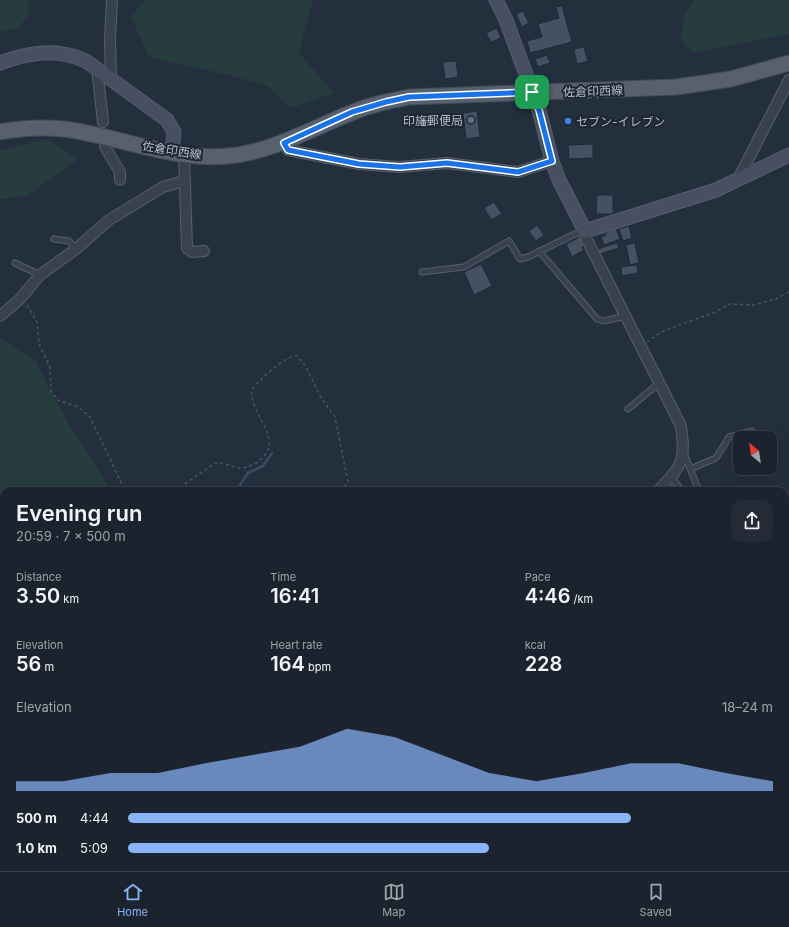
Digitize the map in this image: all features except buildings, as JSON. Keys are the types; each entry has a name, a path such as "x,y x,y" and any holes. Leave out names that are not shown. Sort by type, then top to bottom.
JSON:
{"main road":[{"name":"佐倉印西線","path":"0,132 23,129 64,129 178,153 227,156 247,153 284,143 352,112 409,97 532,92 647,90 731,79 789,63"}],"street":[{"path":"112,0 110,40 112,78"},
{"path":"496,0 506,20 539,110 552,161 598,263 681,426 683,452 679,469 662,487"},
{"path":"0,63 32,53 62,53 74,56 112,78 167,120 174,132 184,181 187,248 192,252 204,251"},
{"path":"97,68 103,122"},
{"path":"737,181 789,80"},
{"path":"284,143 288,150 373,165 400,167 447,163 518,172 552,161"},
{"path":"105,147 120,172 120,180"},
{"path":"584,231 694,198 737,181 789,155"},
{"path":"0,316 20,298 40,275 76,249 109,220 163,187 184,181"}],"lane":[{"path":"422,272 464,267 510,241 520,259 584,231"},
{"path":"54,238 69,241 76,249"},
{"path":"539,251 597,319 604,321 626,316"},
{"path":"15,263 40,275"},
{"path":"628,409 659,383"},
{"path":"690,469 716,458 729,437 733,436"},
{"path":"683,452 697,487"},
{"path":"671,477 679,487"}],"path":[{"path":"641,346 663,331 713,313 730,304 754,305 776,299 789,292"},
{"path":"20,298 27,304 37,322 39,344 50,367 51,391 58,400 78,407 90,417 123,487"},
{"path":"181,487 215,463 242,468 250,466 265,456 270,447 268,435 255,405 252,389 284,360 292,356 297,356 305,365 320,396 335,417 348,482 344,487"}],"green space":[{"path":"0,0 28,0 29,13 19,28 0,32"},
{"path":"145,0 313,0 299,53 334,93 291,108 268,86 228,75 149,57 131,17"},
{"path":"694,0 789,0 789,34 693,53 680,39 685,13"},
{"path":"48,139 78,159 27,196 0,199 0,150"},
{"path":"0,338 35,360 67,421 109,487 0,487"}],"waterway":[{"path":"239,487 248,473 263,466 272,453"}],"place":[{"name":"印旛郵便局","path":"471,120"},
{"name":"セブン-イレブン","path":"568,121"}],"route":[{"path":"532,92 539,110 552,161 518,172 447,163 400,167 359,164 288,150 284,143 352,112 409,97 532,92"}]}
